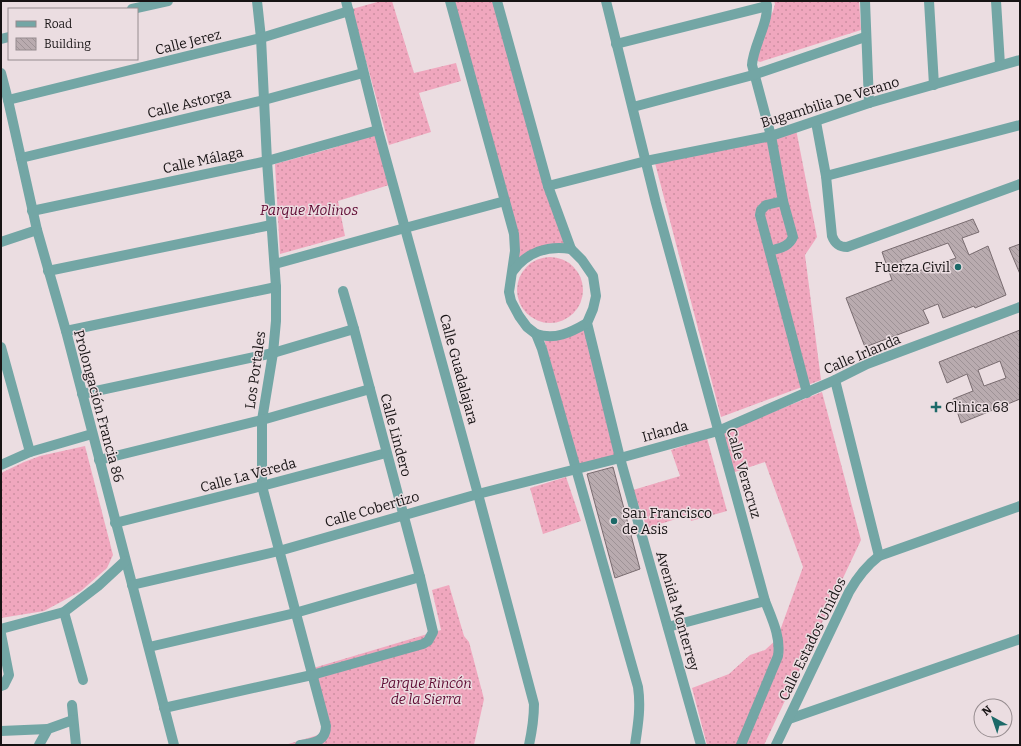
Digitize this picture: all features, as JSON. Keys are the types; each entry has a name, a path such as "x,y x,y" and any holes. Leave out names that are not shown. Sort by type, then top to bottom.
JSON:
{"street":[{"path":"136,8 168,1"},
{"name":"Los Portales","path":"257,1 261,38 267,161 276,287 276,321 273,353 262,420 262,486 326,726 324,736 316,742 300,745"},
{"path":"450,1 514,234 515,251 509,292 511,301 519,316 536,334 547,363 638,687 640,702 635,745"},
{"path":"497,1 548,186 571,250 588,268 593,276 595,286 596,296 593,309 587,323 575,330 554,336 536,334"},
{"name":"Calle Veracruz","path":"606,1 656,203 765,601 777,632 779,649 778,656 741,745"},
{"path":"865,1 865,37 869,103"},
{"path":"929,1 934,85"},
{"path":"996,1 1000,65"},
{"path":"616,44 766,3 766,14 752,58 753,74 771,136 783,200 792,237 791,242 786,246 770,251"},
{"name":"Calle Jerez","path":"8,100 261,38 347,6"},
{"name":"Calle Guadalajara","path":"347,6 378,130 534,704 533,729 529,745"},
{"path":"633,107 753,74 865,37"},
{"name":"Bugambilia De Verano","path":"548,186 646,161 771,136 869,103 1020,60"},
{"name":"Calle Astorga","path":"21,158 264,100 363,72"},
{"name":"Prolongación Francia 86","path":"1,73 32,211 66,331 174,745"},
{"path":"816,122 826,176 832,236 838,246 847,247 1020,184"},
{"path":"826,176 1020,125"},
{"name":"Calle Málaga","path":"32,211 267,161 378,130"},
{"path":"783,200 766,205 761,210 760,215 807,393"},
{"path":"275,264 505,201"},
{"path":"48,270 271,225"},
{"path":"1,242 37,230"},
{"path":"513,271 519,263 531,254 542,250 553,248 571,250"},
{"path":"66,331 276,287"},
{"name":"Calle Lindero","path":"312,675 423,644 428,641 433,632 420,577 343,291"},
{"name":"Calle Irlanda","path":"718,431 807,393 867,364 1020,307"},
{"name":"Avenida Monterrey","path":"587,323 620,458 701,745"},
{"path":"82,394 273,353 354,329"},
{"path":"1,347 30,452"},
{"path":"835,380 879,556"},
{"path":"99,460 262,420 370,389"},
{"name":"Irlanda","path":"620,458 718,431"},
{"path":"1,465 30,452 92,434"},
{"name":"Calle La Vereda","path":"115,523 386,453"},
{"name":"Calle Cobertizo","path":"132,585 280,551 478,494 620,458"},
{"name":"Calle Estados Unidos","path":"776,745 849,592 863,570 869,564 879,556 1020,506"},
{"path":"1,628 64,612 98,586 125,561"},
{"path":"149,647 295,613 420,577"},
{"path":"668,627 765,601"},
{"path":"64,612 82,680"},
{"path":"1,634 9,675 4,685 1,686"},
{"path":"789,719 1020,639"},
{"path":"164,708 312,675"},
{"path":"72,705 76,745"},
{"path":"1,730 48,729 73,720"},
{"path":"39,745 48,729"}],"green space":[{"path":"381,1 392,1 414,73 456,63 461,81 419,93 431,132 389,145 352,9"},
{"path":"450,1 498,1 571,249 559,248 519,263"},
{"path":"774,1 859,1 861,30 760,62 756,60 755,52 773,11 775,4"},
{"path":"795,124 817,237 805,255 821,380 721,417 655,163"},
{"name":"Parque Molinos","path":"375,135 389,185 338,201 345,236 280,254 275,164"},
{"path":"550,257 563,260 573,267 580,277 583,290 580,303 573,313 563,320 550,323 537,320 527,313 520,303 517,290 520,277 527,267 537,260"},
{"path":"585,327 616,456 579,465 544,339 556,340 566,338"},
{"path":"822,392 861,540 764,745 707,745 692,688 729,674 750,655 765,650 777,639 803,567 765,462 732,473 719,434"},
{"path":"707,438 727,511 691,521 689,515 647,528 633,490 680,476 671,450"},
{"path":"85,446 113,555 107,568 81,591 44,611 1,618 1,473 40,456"},
{"path":"566,477 581,521 543,534 530,488"},
{"name":"Parque Rincón de la Sierra","path":"449,585 464,636 469,642 484,699 474,745 285,745 328,732 310,669 441,630 432,590"}],"building":[{"path":"973,219 979,232 962,238 969,255 988,246 1006,295 975,308 974,306 943,318 938,304 923,310 929,323 865,347 846,298 892,280 882,252","holes":["948,243 956,258 907,275 901,260"]},
{"path":"1020,244 1020,274 1009,248"},
{"path":"1020,330 1020,399 961,423 953,399 973,391 967,374 947,383 939,362","holes":["1000,361 1006,378 984,386 978,370"]},
{"name":"San Francisco de Asis","path":"613,467 640,569 615,578 587,474"}],"place":[{"name":"Fuerza Civil","path":"958,267"},
{"name":"Clinica 68","path":"936,407"},
{"name":"San Francisco de Asis","path":"614,521"}]}
